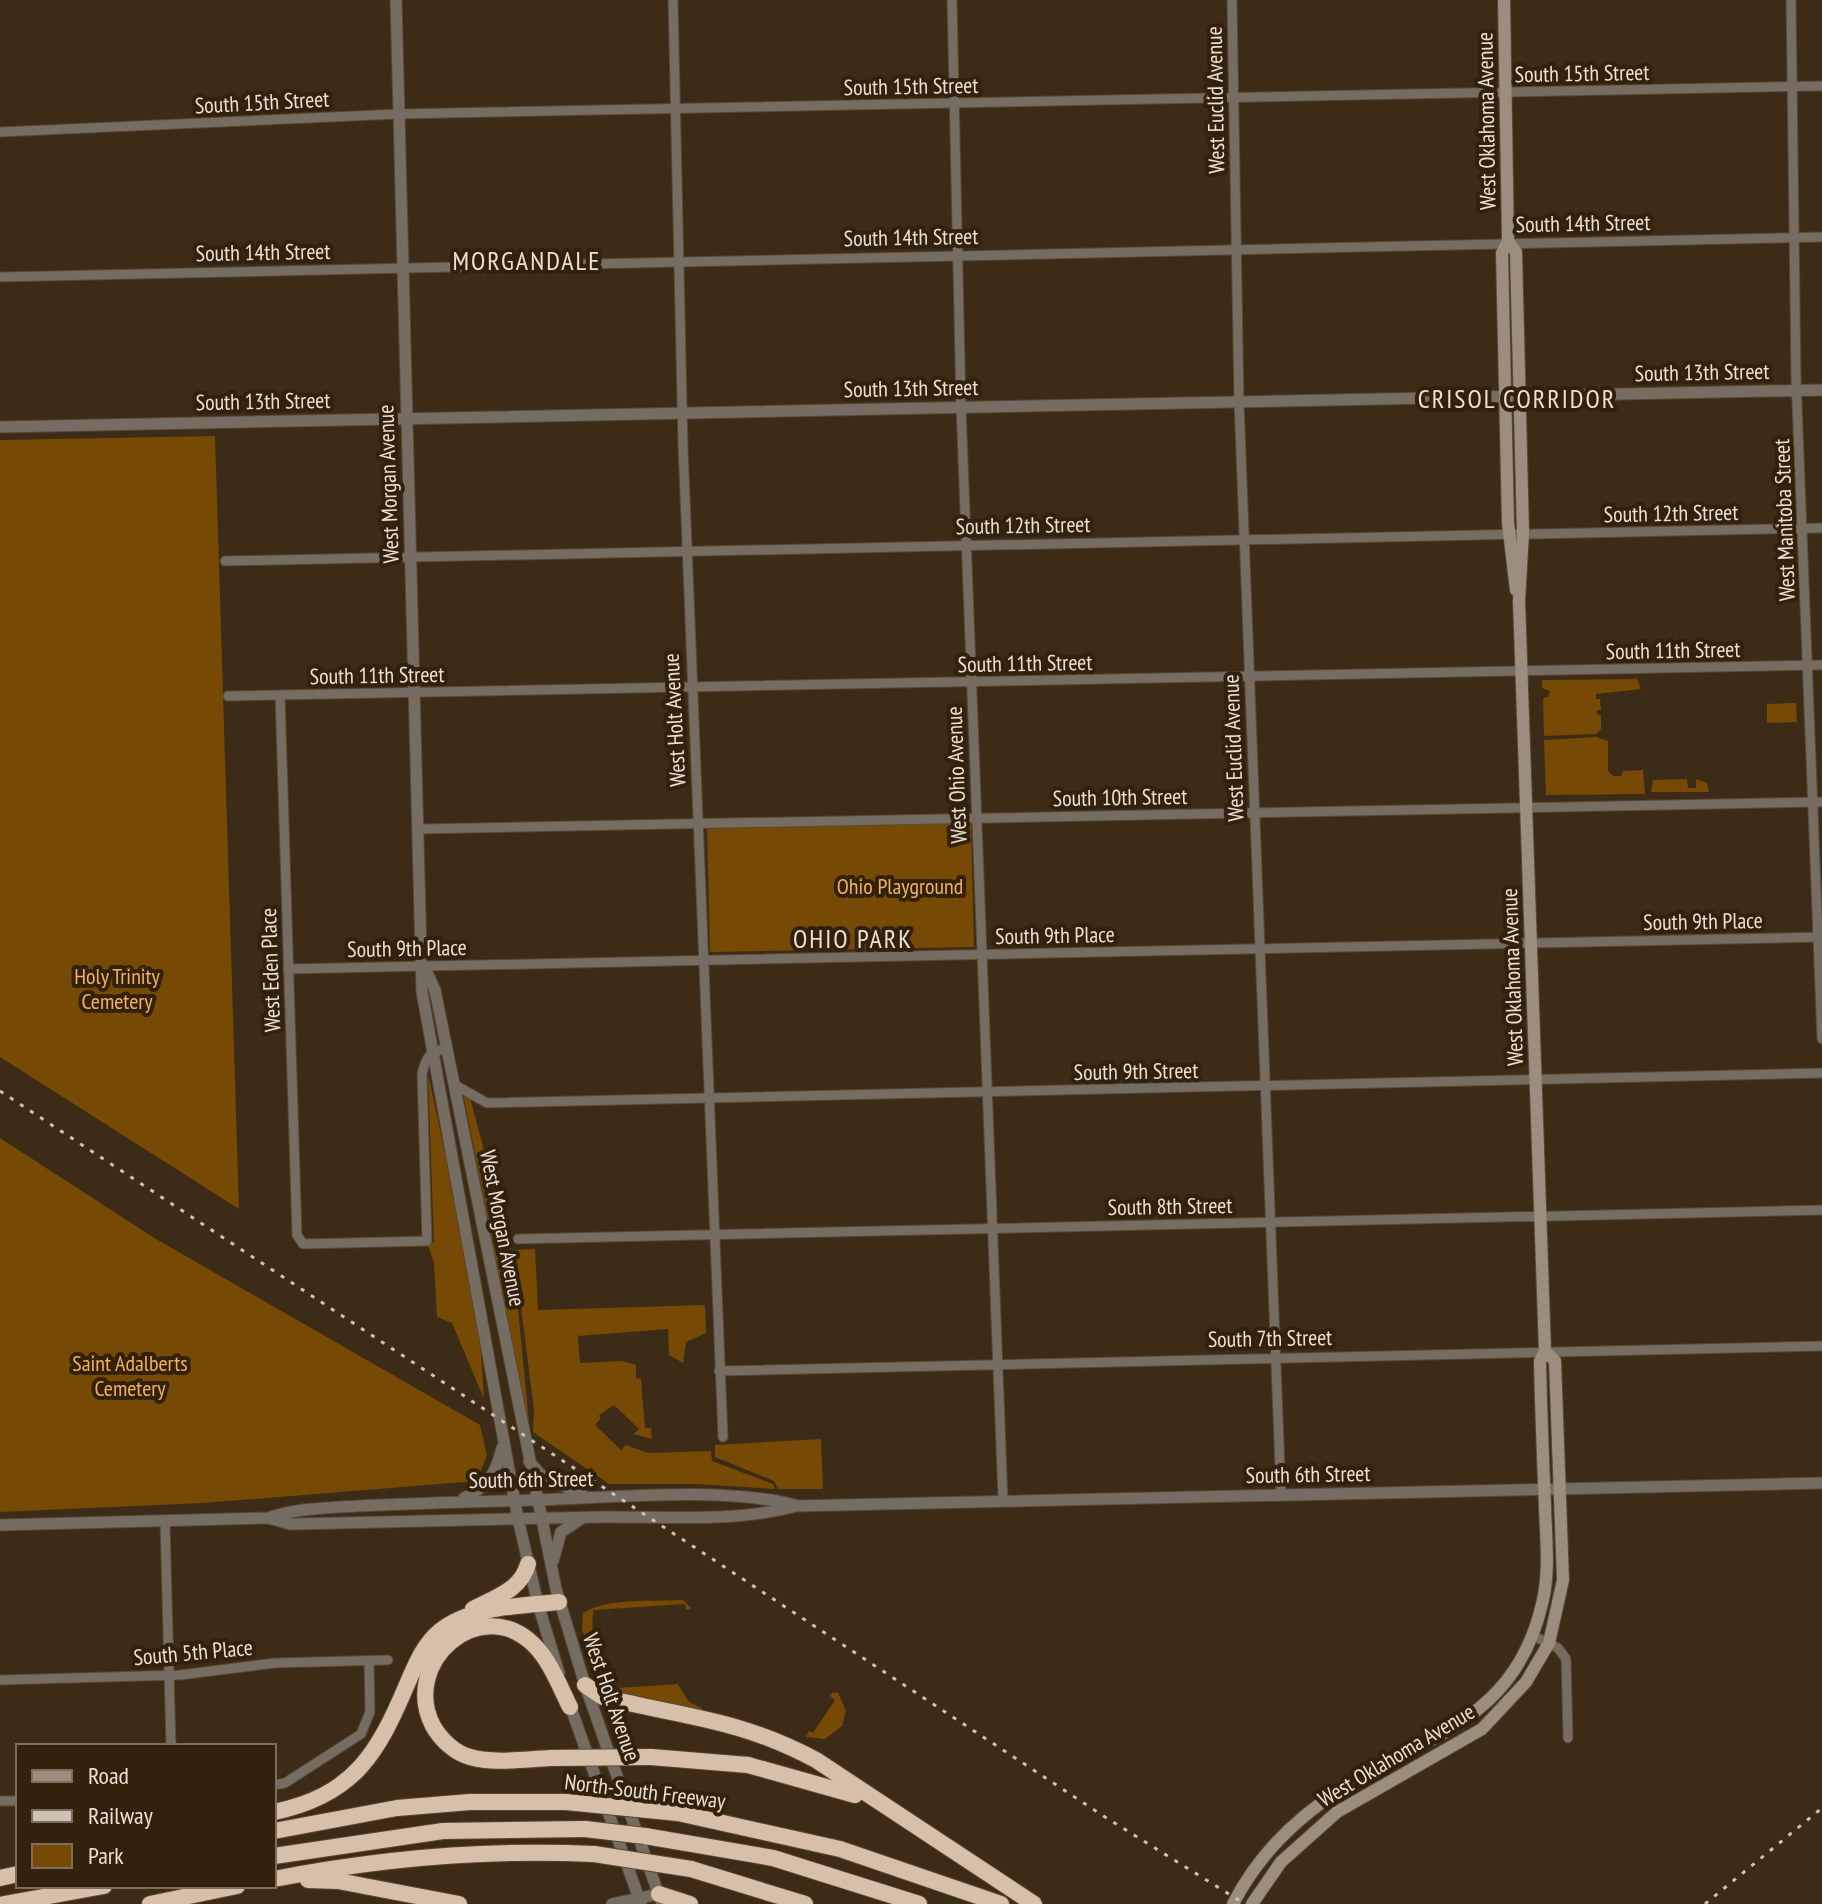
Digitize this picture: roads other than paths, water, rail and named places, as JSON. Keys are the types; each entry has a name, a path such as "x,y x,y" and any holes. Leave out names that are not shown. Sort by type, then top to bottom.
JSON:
{"highway":[{"path":"276,1811 321,1797 344,1783 371,1758 425,1647 453,1623 517,1586 524,1578 528,1564"},
{"path":"453,1623 502,1608 559,1602"},
{"path":"570,1707 536,1646 512,1630 499,1627 463,1633 440,1651 430,1666 425,1682 426,1707 437,1732 447,1743 479,1758 651,1757 713,1760 776,1771 886,1807"},
{"path":"585,1685 603,1697 735,1724 780,1741 1034,1904"},
{"name":"North-South Freeway","path":"276,1831 397,1808 470,1802 566,1802 678,1813 840,1849 1001,1904"},
{"name":"North-South Freeway","path":"276,1856 443,1831 585,1829 689,1841 773,1858 919,1904"},
{"path":"276,1880 416,1856 504,1850 594,1854 691,1869 805,1904"},
{"path":"276,1880 338,1881 459,1904"},
{"path":"4,1904 93,1888"},
{"path":"150,1904 227,1888"},
{"path":"660,1899 690,1904"}],"main road":[{"name":"West Oklahoma Avenue","path":"1233,1904 1259,1863 1311,1810 1344,1788 1450,1732 1477,1711 1508,1678 1532,1635 1545,1588 1540,1361 1545,1351 1541,1214 1516,533 1503,396 1502,253 1508,241 1504,0"},
{"name":"West Oklahoma Avenue","path":"1508,241 1516,252 1519,396 1516,533"},
{"name":"West Oklahoma Avenue","path":"1252,1904 1281,1862 1337,1812 1482,1729 1526,1682 1549,1643 1563,1580 1555,1361 1545,1351"}],"street":[{"name":"West Morgan Avenue","path":"396,0 405,418 424,966 422,992 473,1259 514,1500"},
{"name":"West Holt Avenue","path":"673,0 682,413 723,1437"},
{"name":"West Ohio Avenue","path":"952,0 970,682 1003,1500"},
{"name":"West Euclid Avenue","path":"1232,0 1239,402 1281,1495"},
{"name":"West Manitoba Street","path":"1791,0 1797,390 1807,665 1817,802 1822,1039"},
{"name":"South 15th Street","path":"0,132 398,114 1822,86"},
{"name":"South 14th Street","path":"0,277 1508,241 1822,237"},
{"name":"South 13th Street","path":"0,427 1822,390"},
{"name":"South 12th Street","path":"225,561 1822,528"},
{"name":"South 11th Street","path":"228,696 1822,665"},
{"name":"West Eden Place","path":"280,695 297,1235 300,1242 427,1241 422,1074 425,1059 433,1051"},
{"name":"South 10th Street","path":"419,829 1817,802"},
{"name":"South 9th Place","path":"288,969 1820,937"},
{"name":"West Morgan Avenue","path":"424,966 435,990 455,1085 535,1500"},
{"path":"433,1051 447,1048"},
{"name":"South 9th Street","path":"455,1085 487,1103 1822,1073"},
{"name":"South 8th Street","path":"518,1239 1822,1210"},
{"name":"South 7th Street","path":"719,1371 1274,1356 1822,1346"},
{"path":"458,1501 488,1483 496,1471 503,1444"},
{"path":"529,1461 540,1474 588,1498"},
{"name":"South 6th Street","path":"268,1518 290,1524 518,1519 773,1512 796,1506 1003,1500 1822,1483"},
{"name":"South 6th Street","path":"0,1525 268,1518 290,1511 458,1501 727,1498 774,1500 796,1506"},
{"name":"West Holt Avenue","path":"514,1500 538,1604 570,1707 640,1900"},
{"name":"West Holt Avenue","path":"535,1500 559,1602 585,1685 660,1899"},
{"path":"552,1574 557,1540 568,1525 586,1517"},
{"path":"165,1522 171,1744"},
{"path":"1532,1635 1549,1643 1566,1659 1568,1738"},
{"name":"South 5th Place","path":"0,1680 169,1675 275,1663 388,1660"},
{"path":"276,1785 285,1783 354,1740 367,1724 370,1712 369,1661"},
{"path":"612,1904 660,1899"}],"railway":[{"path":"0,1091 1105,1817 1245,1904"},
{"path":"1705,1904 1822,1808"}],"district":[{"name":"MORGANDALE","path":"527,261"},
{"name":"CRISOL CORRIDOR","path":"1517,399"},
{"name":"OHIO PARK","path":"853,939"}],"park label":[{"name":"Ohio Playground","path":"900,886"},
{"name":"Holy Trinity Cemetery","path":"117,988"},
{"name":"Saint Adalberts Cemetery","path":"130,1376"}]}
